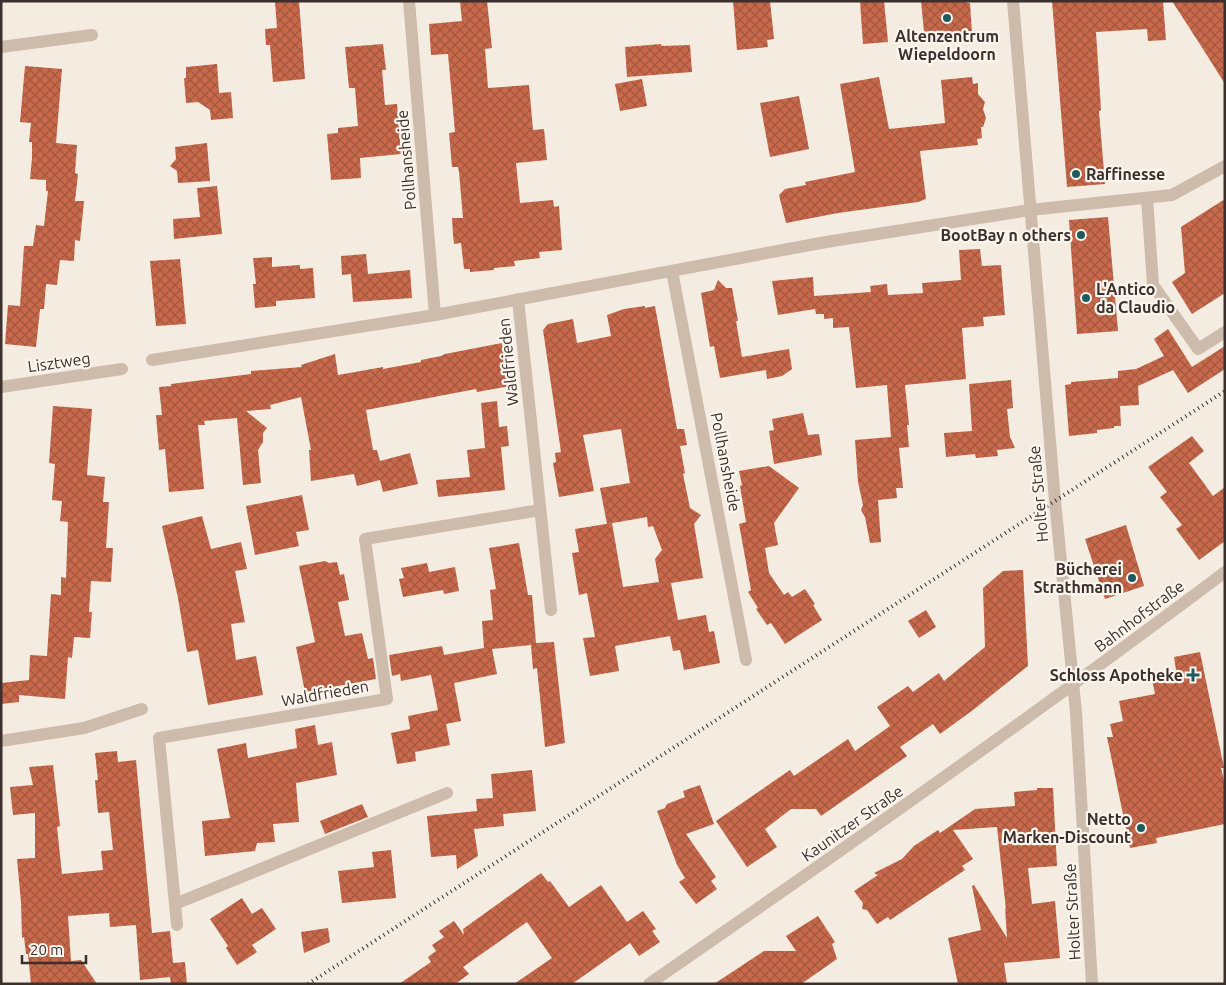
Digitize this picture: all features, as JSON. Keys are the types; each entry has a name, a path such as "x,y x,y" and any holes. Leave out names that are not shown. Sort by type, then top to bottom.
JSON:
{"street":[{"name":"Pollhansheide","path":"409,1 435,315"},
{"name":"Holter Straße","path":"1013,1 1055,501 1073,685 1092,984"},
{"path":"1,47 92,35"},
{"path":"152,360 435,315 826,242 1030,210 1172,195 1225,166"},
{"path":"1147,198 1152,285 1198,350 1225,332"},
{"name":"Pollhansheide","path":"672,270 746,660"},
{"name":"Waldfrieden","path":"518,300 551,610"},
{"name":"Lisztweg","path":"1,387 122,369"},
{"name":"Waldfrieden","path":"177,925 159,738 387,699 364,539 540,510"},
{"name":"Bahnhofstraße","path":"1073,685 1225,572"},
{"name":"Kaunitzer Straße","path":"649,984 823,864 1073,685"},
{"path":"1,741 84,728 142,709"},
{"path":"175,904 447,793"}],"building":[{"path":"275,1 299,1 305,79 273,82 270,45 266,45 265,29 277,28"},
{"path":"460,1 487,1 492,48 485,49 488,88 529,85 533,130 544,129 547,160 516,163 520,203 553,200 554,207 559,206 562,250 539,252 540,258 514,261 515,266 470,272 470,269 464,269 461,243 454,244 453,235 452,218 463,218 458,167 452,167 449,133 455,132 448,54 431,55 429,24 462,21"},
{"path":"733,1 770,1 774,39 767,40 768,47 737,50"},
{"path":"860,1 884,1 888,42 863,44"},
{"name":"Altenzentrum Wiepeldoorn","path":"921,1 967,1 967,3 970,3 972,33 952,35 952,39 925,42"},
{"path":"1052,1 1163,1 1166,40 1148,41 1147,29 1096,32 1101,110 1099,111 1105,184 1067,187"},
{"path":"1172,1 1225,1 1225,84 1203,49"},
{"path":"383,44 386,70 382,70 385,105 397,104 401,154 360,158 361,178 331,180 327,134 338,133 338,128 358,126 355,88 349,88 345,47"},
{"path":"661,44 662,46 690,45 692,72 627,77 625,47"},
{"path":"217,64 219,93 231,92 233,118 211,120 210,110 198,102 186,103 184,78 186,78 186,67"},
{"path":"25,66 62,69 56,143 77,145 75,173 78,174 75,201 84,201 80,241 75,240 74,261 60,260 57,285 46,284 44,309 40,309 36,347 5,344 8,305 20,306 24,246 33,246 36,225 44,226 48,191 46,191 46,180 30,179 32,142 29,142 31,123 20,122"},
{"path":"879,77 889,129 945,123 941,80 972,77 973,84 978,83 978,94 985,102 983,109 986,118 983,127 981,127 982,138 977,139 978,145 920,151 926,199 918,202 838,213 786,223 779,195 785,189 806,185 805,182 855,172 840,84"},
{"path":"642,79 647,106 620,111 615,84"},
{"path":"799,96 809,149 770,157 760,103"},
{"path":"207,143 210,181 178,183 177,171 170,166 176,159 175,147"},
{"path":"217,186 222,234 174,239 173,219 200,217 197,188"},
{"path":"1225,199 1225,293 1192,314 1172,282 1185,273 1181,227"},
{"path":"1108,217 1118,331 1077,334 1069,220"},
{"path":"980,249 982,266 1001,265 1005,315 983,317 984,326 962,328 966,379 905,385 909,447 899,448 903,488 896,488 897,498 878,500 881,542 870,543 865,517 861,510 863,505 858,482 855,440 891,437 887,385 856,388 849,327 833,328 833,318 824,319 824,314 816,314 815,309 778,315 772,281 813,277 814,296 871,292 870,286 887,284 888,295 923,293 922,283 961,280 959,250"},
{"path":"366,254 368,274 410,270 412,298 353,302 351,274 342,275 341,256"},
{"path":"272,257 272,267 300,265 300,269 313,268 315,298 276,301 276,306 255,308 253,284 256,284 253,258"},
{"path":"180,259 186,324 156,326 150,261"},
{"path":"718,280 726,288 732,288 742,357 789,349 792,369 782,376 767,379 766,370 720,378 714,346 710,347 701,293 714,290"},
{"path":"655,306 677,429 684,429 687,445 680,446 690,508 701,515 694,524 703,578 671,583 678,620 706,615 709,632 714,631 720,663 684,670 680,650 673,651 670,636 615,646 619,671 590,676 583,638 595,637 587,593 579,595 572,553 579,552 575,529 607,524 600,488 630,483 621,429 583,435 594,491 559,497 553,463 556,462 555,453 561,452 543,330 548,324 573,319 577,343 611,336 607,315 624,309","holes":["647,517 648,527 653,526 662,550 655,559 659,582 623,587 612,523"]},
{"path":"1168,329 1192,367 1225,346 1225,369 1188,393 1173,370 1138,386 1139,405 1120,406 1121,426 1097,430 1097,433 1069,436 1065,385 1071,384 1071,382 1118,378 1118,371 1136,369 1164,356 1154,339"},
{"path":"502,343 507,369 511,368 515,385 477,392 476,389 366,410 373,450 377,450 380,461 410,453 418,484 383,492 380,480 357,486 354,474 311,481 309,450 311,450 301,397 270,405 271,409 246,411 267,428 263,433 263,442 258,450 261,483 243,485 237,418 204,421 205,425 198,425 204,489 169,492 165,449 159,450 156,415 162,415 159,387 251,374 251,371 302,367 301,365 335,354 338,375 421,362 421,360 445,354"},
{"path":"1011,380 1013,408 1007,409 1010,437 1015,448 997,450 998,456 976,458 975,454 946,457 944,433 972,431 969,384"},
{"path":"497,401 499,427 507,426 509,446 501,447 505,490 438,497 436,480 470,477 467,450 485,448 481,403"},
{"path":"53,406 92,409 87,475 105,477 103,502 109,502 106,548 113,548 111,582 91,581 89,612 92,612 90,638 74,637 72,658 68,657 65,699 19,695 19,702 1,704 1,683 29,680 30,655 47,656 51,594 61,595 61,577 66,578 68,522 60,521 62,501 52,500 55,464 49,463"},
{"path":"803,413 808,435 819,434 822,455 774,464 769,431 774,430 772,419"},
{"path":"1192,436 1204,451 1189,463 1213,496 1225,487 1225,541 1199,560 1176,529 1182,525 1160,497 1167,492 1148,467"},
{"path":"769,466 799,488 774,523 778,545 765,548 769,573 784,595 788,592 792,597 805,589 815,604 813,605 822,620 785,644 771,623 767,625 756,609 758,608 748,592 751,590 739,524 746,522 739,471"},
{"path":"302,495 309,530 296,532 299,546 255,555 246,506"},
{"path":"202,516 211,549 241,542 247,569 235,571 245,622 231,624 236,660 256,656 263,695 208,705 198,650 187,652 178,598 162,526"},
{"path":"1126,525 1144,586 1105,599 1085,539"},
{"path":"519,543 528,595 532,595 536,643 554,642 565,743 545,747 537,668 533,669 531,645 492,649 497,674 454,683 461,721 446,724 450,745 415,752 416,761 397,764 391,733 410,729 408,716 438,710 431,675 401,681 400,674 392,676 389,655 442,646 444,655 484,648 482,621 493,620 490,590 496,589 489,548"},
{"path":"325,561 329,563 337,562 340,575 344,574 349,600 338,602 345,636 362,633 368,659 373,658 376,679 305,692 296,647 315,642 299,566"},
{"path":"427,563 429,572 455,567 459,591 444,594 443,590 403,597 399,579 404,578 401,568"},
{"path":"1023,570 1028,666 940,734 933,724 900,747 907,756 821,816 816,809 791,809 765,829 777,847 747,867 716,821 790,770 794,776 848,739 855,751 890,726 877,707 908,686 913,692 939,673 944,681 985,647 983,588 1003,571"},
{"path":"926,610 936,627 919,638 908,621"},
{"path":"1200,652 1224,768 1221,768 1225,785 1225,824 1156,838 1157,843 1130,848 1107,737 1113,737 1110,724 1123,721 1119,701 1155,694 1151,675 1176,670 1174,657"},
{"path":"315,725 318,745 332,742 337,775 296,783 299,822 273,824 275,842 257,843 255,851 205,856 202,821 230,818 217,749 246,743 248,758 297,748 295,729"},
{"path":"117,751 118,762 136,760 152,933 170,931 173,963 185,962 187,984 171,984 170,977 140,980 136,925 110,927 109,913 68,916 71,961 81,960 97,984 31,984 28,954 26,954 24,937 22,938 17,859 35,858 35,813 13,815 10,787 33,785 29,767 53,765 60,826 57,827 62,874 103,870 101,851 113,850 109,812 98,813 95,780 98,780 95,753"},
{"path":"532,770 536,811 503,814 504,826 474,829 478,856 457,869 456,855 431,857 427,816 477,811 476,799 493,798 491,774"},
{"path":"700,785 714,824 686,834 716,877 711,881 717,889 696,904 679,882 685,878 677,865 657,811 665,808 667,804 685,797 683,791"},
{"path":"1037,788 1053,788 1057,866 1028,868 1032,904 1055,901 1060,958 1004,963 1007,984 958,984 948,938 981,930 972,886 974,885 1007,938 1005,907 1006,910 997,827 953,830 973,859 962,866 965,870 890,920 888,917 877,924 867,910 862,909 863,903 854,891 878,875 874,873 902,859 914,846 938,830 940,833 975,809 1015,806 1014,792 1037,790"},
{"path":"362,804 368,817 325,834 320,821"},
{"path":"391,850 396,898 342,903 338,871 374,867 372,852"},
{"path":"541,873 548,882 550,881 569,907 601,885 627,922 643,911 656,929 652,931 660,942 639,956 630,943 572,984 514,984 552,958 527,922 463,967 469,974 455,984 399,984 431,962 428,957 436,951 432,945 444,937 439,931 454,921 464,935 463,929"},
{"path":"242,898 252,914 262,908 276,929 252,945 257,952 237,965 226,948 228,946 210,919"},
{"path":"818,916 835,942 832,944 837,959 801,984 714,984 764,951 796,951 786,936"},
{"path":"328,928 330,942 304,953 301,932"}],"railway":[{"path":"308,984 1225,391"}],"place":[{"name":"Altenzentrum Wiepeldoorn","path":"947,18"},
{"name":"Raffinesse","path":"1076,174"},
{"name":"BootBay n others","path":"1081,235"},
{"name":"L'Antico da Claudio","path":"1086,298"},
{"name":"Bücherei Strathmann","path":"1132,578"},
{"name":"Schloss Apotheke","path":"1193,675"},
{"name":"Netto Marken-Discount","path":"1141,828"}]}
